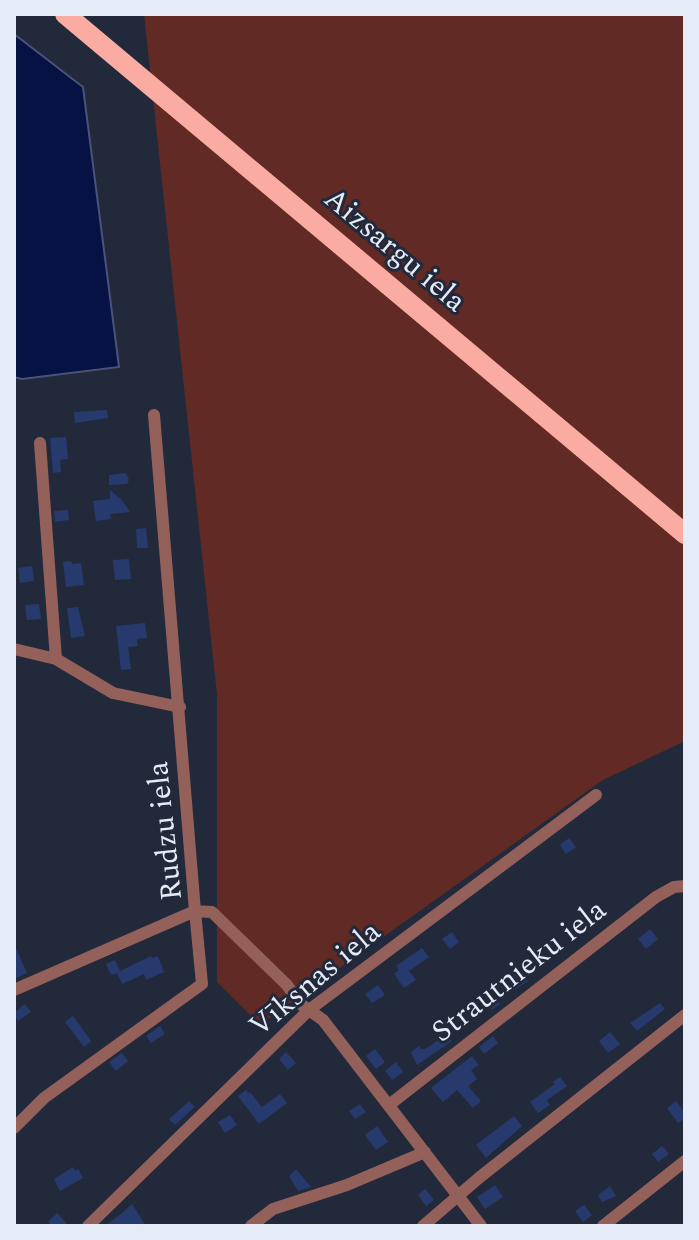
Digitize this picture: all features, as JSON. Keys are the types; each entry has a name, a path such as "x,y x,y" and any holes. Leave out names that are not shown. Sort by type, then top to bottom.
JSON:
{"highway":[{"name":"Aizsargu iela","path":"65,14 685,534"}],"street":[{"name":"Rudzu iela","path":"154,415 195,911 212,912 287,985 299,1003 323,1020 481,1226"},
{"path":"40,443 56,659"},
{"path":"14,649 56,659 113,693 180,707"},
{"name":"Vīksnas iela","path":"88,1226 309,1010 596,795"},
{"name":"Strautnieku iela","path":"389,1105 656,897 674,887 685,886"},
{"path":"14,990 195,911 202,984 44,1098 14,1128"},
{"path":"423,1226 457,1195 685,1015"},
{"path":"251,1226 273,1209 347,1185 425,1152"},
{"path":"603,1226 685,1161"}],"shaded area":[{"path":"144,14 685,14 685,741 603,780 260,1025 217,982 217,695"},
{"path":"14,34 83,87 119,367 22,379 14,377"}],"building":[{"path":"107,410 108,418 75,423 74,412"},
{"path":"66,437 68,459 60,460 61,472 53,473 50,438"},
{"path":"126,473 127,484 109,485 109,475"},
{"path":"110,490 130,512 110,514 111,519 96,521 93,501 110,499"},
{"path":"68,510 69,520 55,522 54,511"},
{"path":"146,528 148,548 137,548 136,529"},
{"path":"129,559 131,579 115,580 113,560"},
{"path":"71,561 72,564 81,563 84,585 66,587 63,562"},
{"path":"32,566 34,581 20,583 18,568"},
{"path":"39,604 41,619 27,620 25,605"},
{"path":"78,607 85,636 71,638 67,608"},
{"path":"145,623 147,638 137,639 138,646 128,647 131,669 121,670 116,626"},
{"path":"569,838 576,847 566,854 560,845"},
{"path":"650,929 658,939 646,949 638,939"},
{"path":"452,932 459,942 450,949 442,939"},
{"path":"14,944 27,973 14,979"},
{"path":"422,948 429,957 409,971 416,980 404,988 394,974 399,970 396,966"},
{"path":"151,956 158,956 164,972 146,980 144,974 122,984 117,973 111,975 106,964 115,960 120,971"},
{"path":"520,970 528,981 515,990 507,979"},
{"path":"378,985 385,995 372,1003 365,994"},
{"path":"491,992 500,1004 492,1010 482,998"},
{"path":"660,1003 665,1009 637,1031 630,1023"},
{"path":"25,1004 31,1012 18,1021 14,1013"},
{"path":"73,1016 91,1041 84,1047 65,1022"},
{"path":"160,1026 165,1034 151,1043 146,1036"},
{"path":"610,1032 620,1044 608,1053 599,1041"},
{"path":"448,1034 452,1041 417,1065 411,1052 419,1046 425,1049"},
{"path":"493,1036 498,1043 484,1054 479,1047"},
{"path":"375,1049 385,1062 376,1069 366,1056"},
{"path":"286,1052 296,1063 288,1070 279,1059"},
{"path":"122,1053 128,1061 116,1071 109,1062"},
{"path":"472,1056 479,1065 471,1070 477,1079 468,1086 481,1101 473,1108 457,1090 443,1102 431,1088"},
{"path":"396,1062 403,1072 392,1080 385,1071"},
{"path":"560,1077 567,1086 547,1100 550,1105 538,1113 530,1102"},
{"path":"246,1090 262,1107 280,1094 287,1103 259,1124 238,1096"},
{"path":"189,1101 195,1107 175,1125 169,1119"},
{"path":"676,1101 685,1113 685,1118 678,1123 667,1108"},
{"path":"360,1104 366,1112 355,1119 349,1111"},
{"path":"230,1115 237,1125 225,1133 218,1122"},
{"path":"514,1116 522,1126 486,1158 476,1145"},
{"path":"377,1126 388,1142 376,1150 365,1135"},
{"path":"662,1146 669,1154 658,1162 652,1154"},
{"path":"73,1167 83,1178 60,1191 54,1179"},
{"path":"296,1169 311,1187 298,1191 289,1176"},
{"path":"495,1185 503,1197 485,1209 477,1197"},
{"path":"610,1186 616,1196 602,1202 598,1195"},
{"path":"425,1189 434,1200 426,1206 418,1195"},
{"path":"132,1204 146,1226 105,1226 122,1213"},
{"path":"584,1205 592,1215 583,1222 575,1211"},
{"path":"57,1213 69,1226 52,1226 48,1222"}]}
